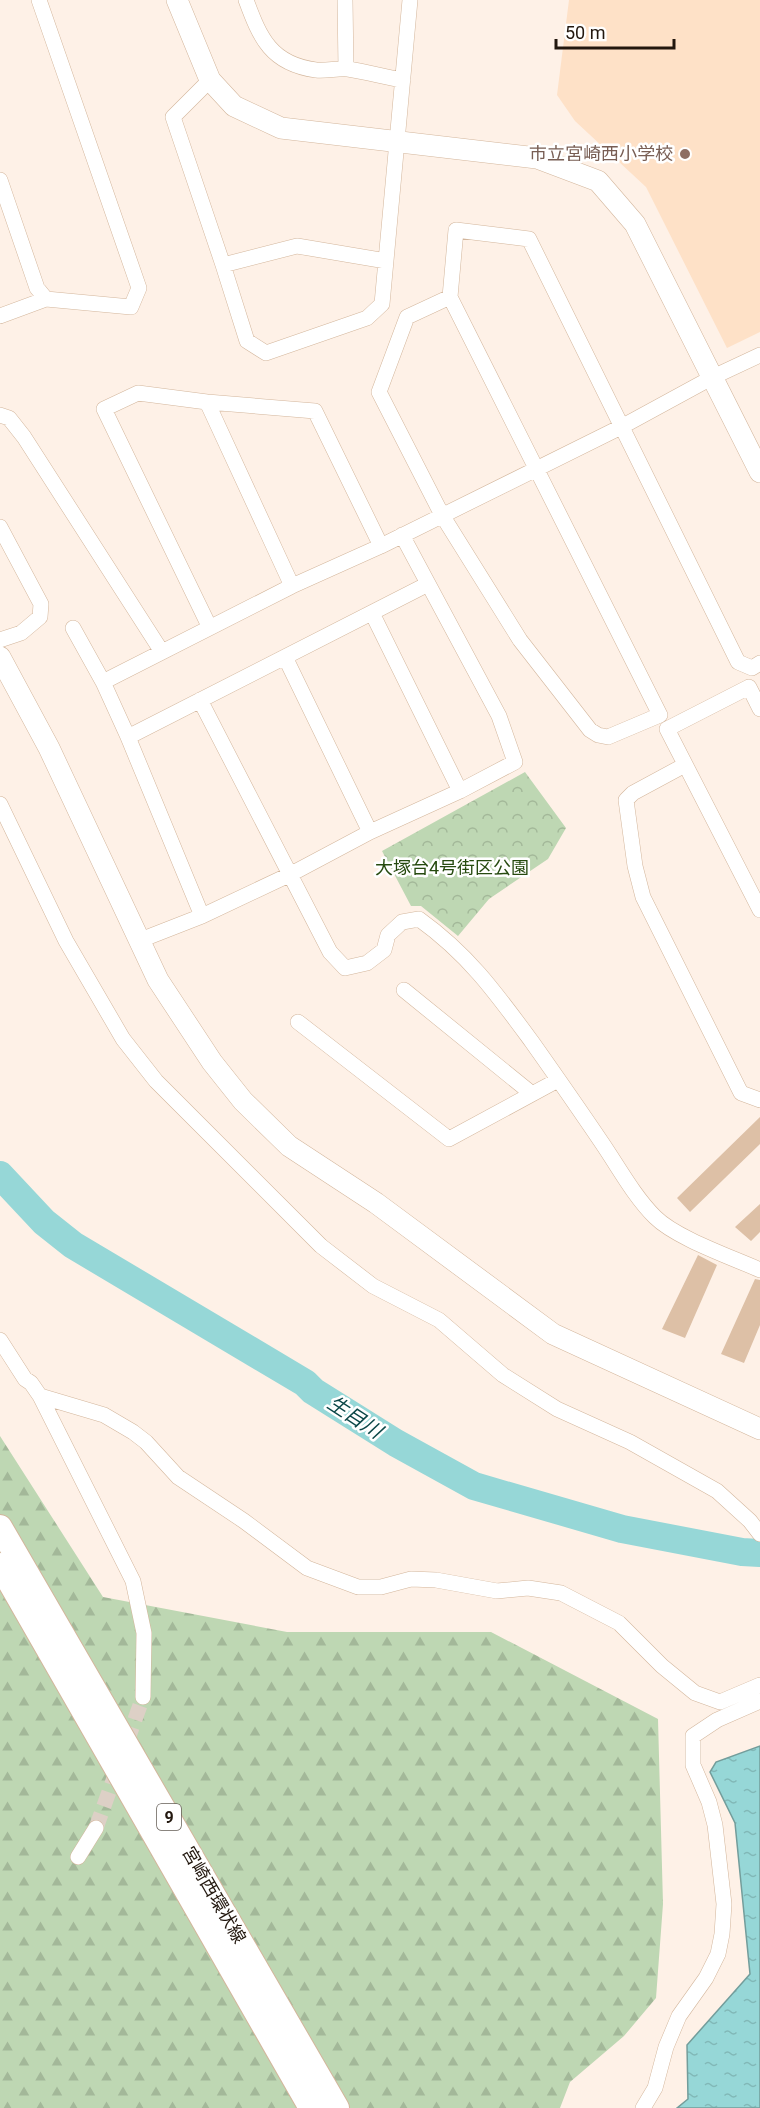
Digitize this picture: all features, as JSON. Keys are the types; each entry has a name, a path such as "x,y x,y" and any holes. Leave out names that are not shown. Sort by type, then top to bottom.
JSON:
{"main road":[{"name":"宮崎西環状線","path":"0,1527 337,2108"},
{"name":"宮崎西環状線","path":"0,1565 311,2108"}],"street":[{"path":"0,316 46,299 131,306 139,288 39,0"},
{"path":"177,0 210,80 234,106 281,128 537,158 598,181 634,224 760,472"},
{"path":"246,0 261,38 272,51 296,66 318,70 346,69 403,80"},
{"path":"345,0 346,69"},
{"path":"210,80 173,117 247,341 266,353 367,318 382,304 410,0"},
{"path":"0,180 37,288 46,299"},
{"path":"450,297 407,317 380,392 442,515 520,640 590,730 608,737 660,715 450,297 456,230 529,239 738,662 752,668 760,663"},
{"path":"223,265 297,246 386,261"},
{"path":"103,682 209,626 381,546 760,355"},
{"path":"209,626 104,409 138,393 207,402 315,411 381,546"},
{"path":"207,402 292,586"},
{"path":"0,415 9,418 24,437 162,652"},
{"path":"0,527 41,604 40,617 21,633 0,640"},
{"path":"138,941 202,916 291,874 370,832 460,791 515,762 499,716 402,535"},
{"path":"128,736 428,584"},
{"path":"372,613 460,791"},
{"path":"73,628 103,682 128,736 202,916"},
{"path":"0,657 49,748 158,980 212,1062 243,1101 289,1146 376,1203 554,1334 760,1429"},
{"path":"285,657 370,832"},
{"path":"760,709 749,687 668,729 760,910"},
{"path":"200,700 330,952 345,968 367,963 384,950 388,935 402,922 419,919 444,937 474,966 498,996 655,1218 673,1231 760,1270"},
{"path":"685,765 633,793 626,800 634,866 643,897 741,1093 760,1100"},
{"path":"0,804 66,941 123,1039 156,1081 321,1246 373,1286 439,1320 503,1375 557,1409 630,1442 717,1491 750,1521 760,1534"},
{"path":"404,990 531,1093"},
{"path":"298,1022 448,1139 558,1080"},
{"path":"0,1340 25,1379 31,1383 40,1396 133,1581 144,1633 143,1697"},
{"path":"40,1396 104,1415 133,1432 178,1477 244,1521 307,1568 358,1587 381,1587 411,1579 436,1580 496,1591 528,1588 561,1593 619,1623 662,1666 695,1693 720,1702 760,1685"},
{"path":"643,2108 655,2088 666,2047 679,2016 706,1978 718,1954 722,1934 724,1904 716,1825 693,1765 693,1736 717,1720 760,1701"},
{"path":"78,1857 96,1828"}],"shaded area":[{"name":"市立宮崎西小学校","path":"569,0 760,0 760,332 727,348 646,187 575,121 557,95"}],"green space":[{"name":"大塚台4号街区公園","path":"525,772 566,828 548,859 489,899 458,936 421,906 411,906 382,851"},
{"path":"0,1436 103,1597 287,1632 491,1632 658,1719 663,1904 656,1998 624,2036 570,2082 560,2108 0,2108"}],"water":[{"path":"760,1746 760,2108 677,2108 688,2099 687,2045 750,1974 735,1823 710,1772 716,1762"}],"building":[{"path":"760,1117 760,1144 690,1212 677,1198"},
{"path":"760,1204 760,1232 751,1241 735,1227"},
{"path":"698,1255 717,1265 685,1338 662,1329"},
{"path":"755,1279 760,1280 760,1325 744,1363 721,1354"}],"waterway":[{"name":"生目川","path":"0,1175 44,1222 73,1245 305,1383 313,1391 396,1443 474,1486 622,1529 742,1552 760,1553"}],"tunnel":[{"path":"96,1828 143,1697"}],"place":[{"name":"市立宮崎西小学校","path":"685,154"}]}
